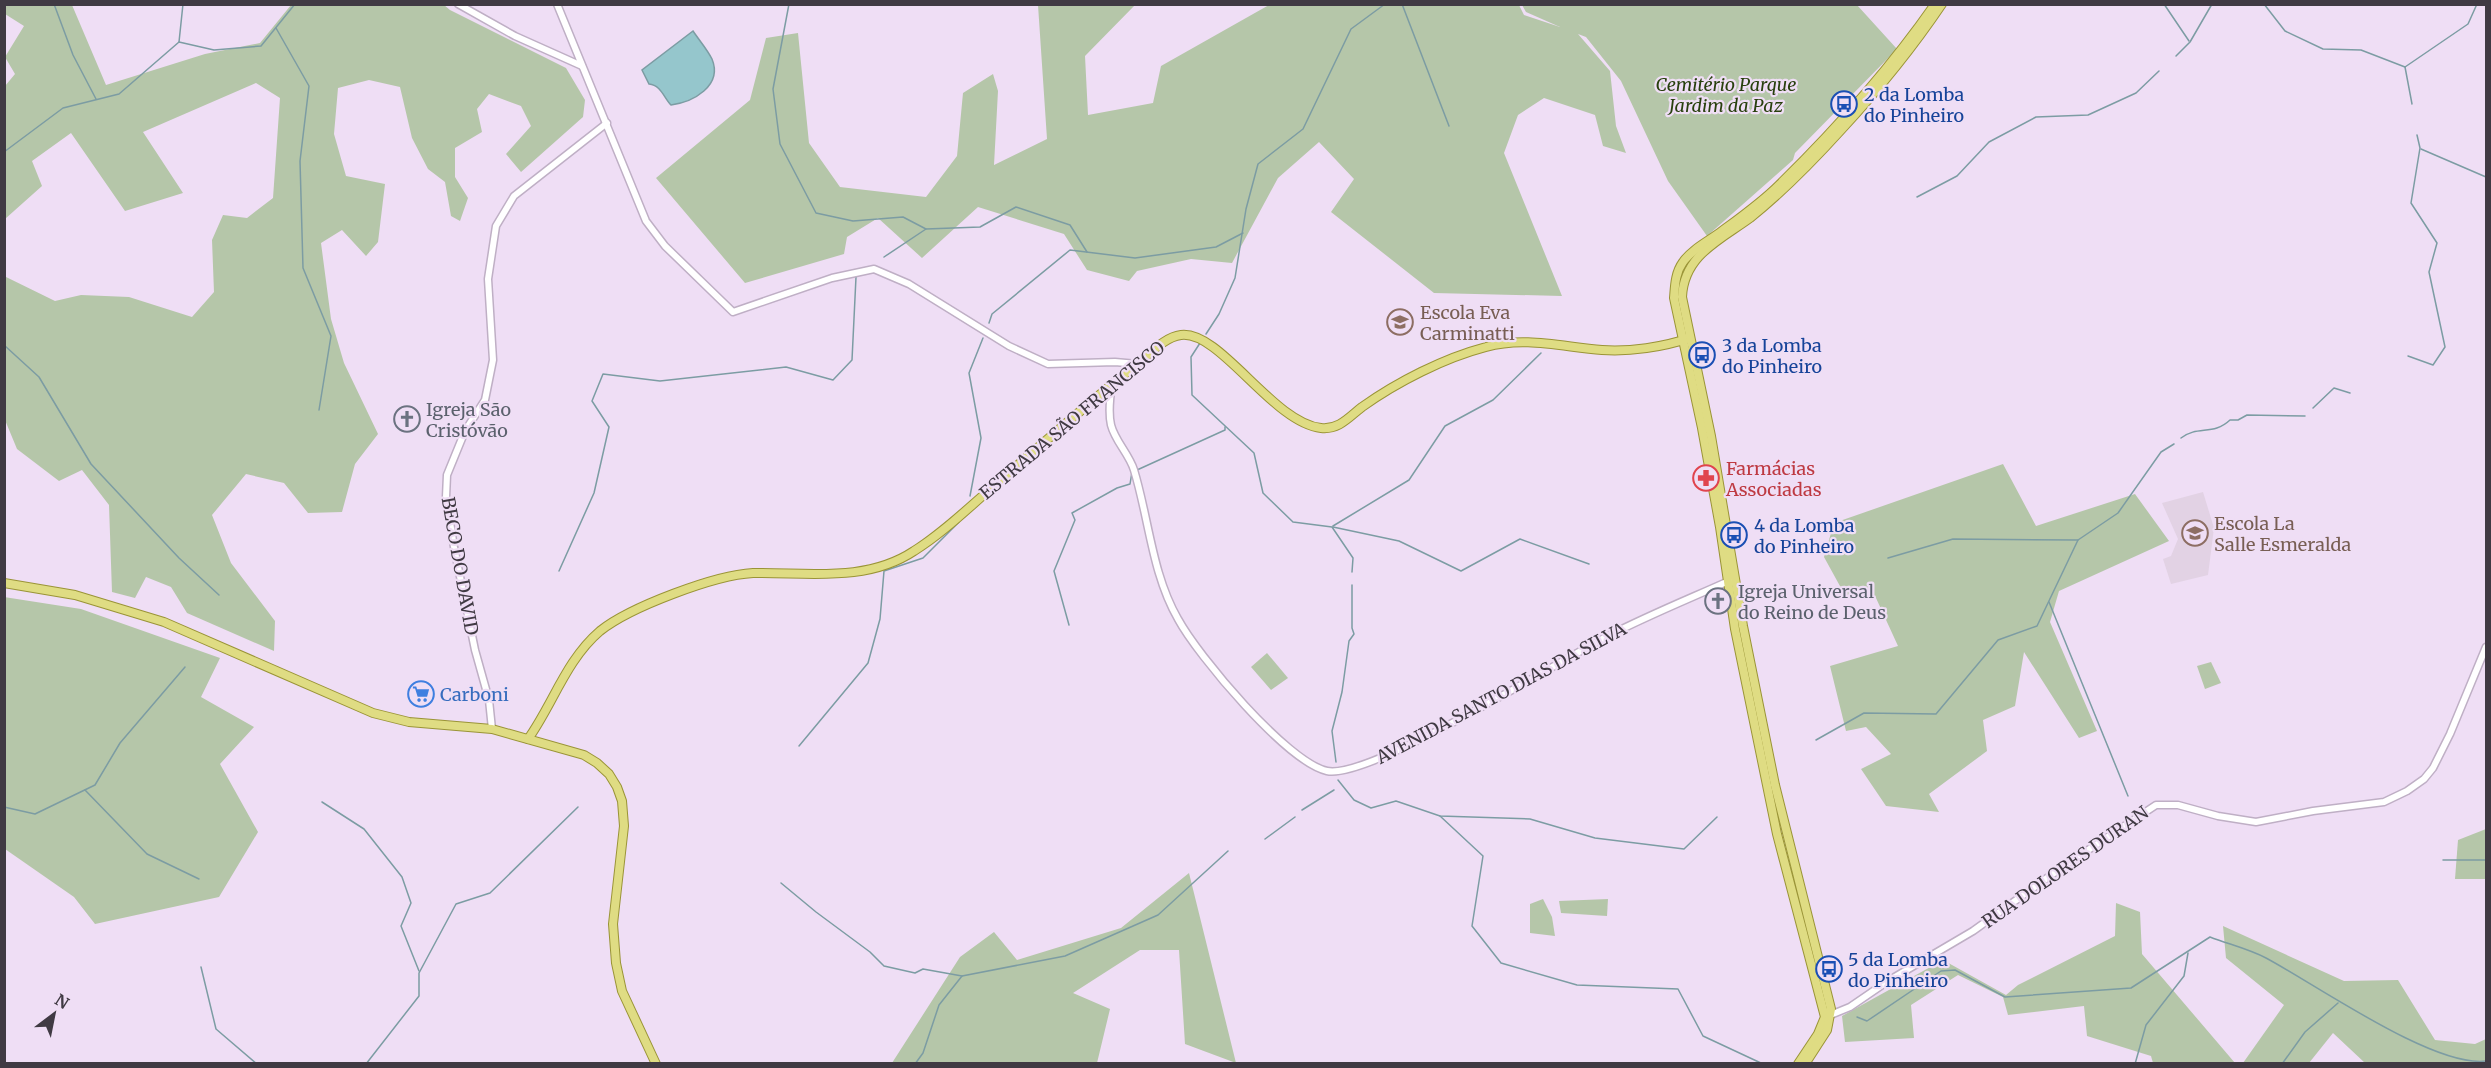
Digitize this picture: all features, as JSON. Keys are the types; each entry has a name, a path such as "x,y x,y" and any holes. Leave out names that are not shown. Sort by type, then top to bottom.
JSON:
{"main road":[{"path":"1687,339 1674,298 1675,282 1683,262 1691,253 1737,220 1778,185 1834,130 1893,63 1935,4"},
{"path":"1798,1064 1828,1016 1783,858 1702,428 1687,339 1682,297 1684,278 1702,253 1781,193 1814,162 1908,54 1942,4"},
{"path":"1808,154 1814,162"},
{"path":"1798,164 1804,170"},
{"name":"ESTRADA SÃO FRANCISCO","path":"528,739 542,720 559,685 582,650 602,630 616,621 709,581 748,574 834,574 876,569 899,560 946,528 1112,383 1170,338 1185,335 1197,338 1219,354 1284,412 1312,426 1324,428 1337,427 1399,383 1485,347 1518,340 1616,350 1687,339"},
{"path":"4,583 75,595 164,621 373,713 409,722 492,729 584,755 597,763 609,774 622,801 624,826 614,924 616,963 622,991 656,1064"},
{"path":"1739,628 1775,785 1830,1004 1827,1030 1805,1064"},
{"path":"1783,858 1787,859 1793,855"}],"street":[{"path":"458,4 515,36 582,66"},
{"path":"557,4 607,123 623,169 646,220 665,246 733,312 832,278 874,269 909,285 1009,346 1048,364 1115,362 1137,364"},
{"name":"BECO DO DAVID","path":"492,729 489,700 475,650 454,547 446,497 447,475 465,431 485,400 493,360 488,279 496,226 514,196 607,123"},
{"name":"AVENIDA SANTO DIAS DA SILVA","path":"1112,383 1110,423 1134,468 1165,596 1181,625 1224,683 1282,741 1311,766 1342,772 1366,764 1423,738 1610,634 1732,579"},
{"name":"RUA DOLORES DURAN","path":"1828,1016 1850,1007 1888,981 1973,932 2061,868 2156,805 2178,805 2218,816 2256,822 2313,811 2384,802 2407,791 2433,768 2487,647"}],"shaded area":[{"path":"693,31 712,59 713,77 710,85 697,96 671,105 659,89 649,84 642,70"},
{"name":"Escola La Salle Esmeralda","path":"2203,492 2214,528 2208,575 2171,584 2163,559 2171,556 2178,539 2162,503"}],"green space":[{"path":"4,5 72,5 106,85 205,54 260,43 291,5 444,5 566,68 585,100 583,117 521,172 506,154 531,126 521,106 489,94 477,109 482,132 455,148 455,177 468,198 460,221 451,216 445,182 428,169 412,138 400,87 369,80 338,88 334,134 346,176 385,184 378,242 366,256 342,230 321,243 331,319 344,363 378,434 355,464 342,512 308,513 284,483 246,474 212,515 231,563 275,621 274,651 187,613 171,587 146,577 135,598 112,592 109,505 82,470 59,481 17,449 5,420 4,276 55,301 81,295 129,297 192,317 214,292 212,240 223,215 247,218 273,198 280,98 256,83 143,132 183,193 125,211 71,133 32,161 42,186 5,219 5,86 15,74 5,57 24,26 5,14"},
{"name":"Cemitério Parque Jardim da Paz","path":"1038,5 1135,5 1085,56 1088,115 1153,103 1161,66 1269,5 1519,5 1524,15 1560,27 1526,12 1522,5 1857,5 1897,49 1795,153 1793,160 1707,236 1668,181 1621,81 1586,37 1578,34 1610,71 1616,126 1626,153 1603,146 1595,115 1544,98 1518,115 1504,153 1562,296 1434,293 1331,212 1354,179 1319,142 1278,178 1232,263 1191,259 1137,271 1129,281 1087,270 1064,234 978,207 922,258 878,218 847,237 844,254 745,283 656,178 750,100 766,38 798,33 809,143 840,187 926,197 957,156 963,93 993,74 998,91 994,165 1047,139"},
{"path":"2003,464 2036,526 2135,494 2169,541 2059,591 2050,622 2097,731 2079,738 2024,652 2015,706 1983,720 1987,751 1929,794 1939,812 1886,806 1861,769 1891,754 1866,727 1846,731 1830,666 1898,646 1876,598 1846,597 1824,557 1834,523"},
{"path":"4,597 81,609 220,658 201,697 254,727 220,764 258,832 219,897 95,924 74,897 5,849"},
{"path":"1267,653 1288,678 1271,690 1251,667"},
{"path":"2211,662 2221,683 2205,689 2197,666"},
{"path":"2486,829 2486,879 2455,879 2458,840"},
{"path":"1189,873 1236,1063 1185,1044 1179,950 1140,950 1073,993 1110,1009 1097,1063 892,1063 960,957 994,932 1017,960 1121,928"},
{"path":"1543,899 1552,917 1555,936 1530,933 1530,904"},
{"path":"1608,899 1607,916 1561,913 1559,901"},
{"path":"2116,903 2140,912 2142,954 2235,1063 2153,1063 2151,1056 2087,1036 2084,1006 2008,1015 2003,997 1958,975 1911,1005 1914,1038 1845,1042 1842,1016 1943,960 2006,995 2018,985 2115,936"},
{"path":"2223,926 2344,981 2398,980 2435,1040 2475,1044 2486,1039 2486,1063 2365,1063 2333,1033 2309,1063 2243,1063 2284,1005 2226,958"}],"waterway":[{"path":"54,4 73,55 96,99"},
{"path":"179,42 183,4"},
{"path":"4,152 63,108 119,94 179,42 214,50 261,46 295,4"},
{"path":"789,4 773,89 780,144 816,213 853,221 903,217 926,229"},
{"path":"1206,334 1219,314 1235,278 1246,209 1258,164 1303,129 1351,29 1385,4"},
{"path":"1402,4 1449,126"},
{"path":"2164,4 2189,41"},
{"path":"2176,56 2190,42 2212,4"},
{"path":"2264,4 2285,31 2323,49 2361,50 2405,67"},
{"path":"2412,104 2405,67 2468,24 2477,4"},
{"path":"276,28 309,86 300,161 303,268 331,336 319,410"},
{"path":"1917,197 1957,176 1989,142 2036,117 2088,115 2136,93 2159,71"},
{"path":"2408,356 2433,365 2445,347 2429,272 2437,243 2411,203 2420,148 2417,135"},
{"path":"2421,149 2486,177"},
{"path":"884,257 926,229 980,227 1016,207 1070,225 1087,252"},
{"path":"989,323 992,314 1070,250 1135,258 1216,247 1243,233"},
{"path":"559,571 594,493 609,427 592,401 603,374 660,381 786,367 833,380 852,360 856,277"},
{"path":"970,496 981,438 969,373 983,338"},
{"path":"1200,343 1191,357 1192,395 1254,453 1263,493 1293,522 1332,527 1353,558 1352,572"},
{"path":"4,345 39,377 91,464 179,558 219,595"},
{"path":"1333,526 1409,480 1445,426 1493,400 1541,353"},
{"path":"2313,408 2334,388 2350,393"},
{"path":"2181,438 2193,432 2218,428 2230,420 2238,420 2247,415 2305,416"},
{"path":"1137,470 1225,430 1225,427"},
{"path":"1816,740 1864,713 1936,714 1998,640 2037,626 2078,540 2118,513 2161,452 2174,444"},
{"path":"1069,625 1054,571 1075,520 1072,513 1117,488 1130,484 1132,472"},
{"path":"799,746 868,663 880,619 884,571 923,558 959,522"},
{"path":"1333,527 1399,541 1461,571 1520,539 1589,564"},
{"path":"1888,558 1953,539 2078,540"},
{"path":"1336,762 1332,731 1342,692 1349,641 1354,634 1352,585"},
{"path":"2049,602 2128,796"},
{"path":"4,807 35,814 95,785 120,743 185,667"},
{"path":"1338,780 1354,800 1371,808 1396,801 1440,816 1530,819 1595,838 1684,849 1717,817"},
{"path":"85,790 147,854 199,879"},
{"path":"1302,810 1334,790"},
{"path":"322,802 364,829 402,877 411,903 401,926 419,971"},
{"path":"366,1064 419,996 419,973 456,904 490,893 578,807"},
{"path":"1440,816 1483,856 1472,926 1501,963 1577,985 1678,989 1703,1036 1763,1064"},
{"path":"1265,839 1295,817"},
{"path":"915,1064 923,1053 939,1005 962,976 1065,956 1158,915 1228,851"},
{"path":"2443,860 2486,860"},
{"path":"781,883 870,952 884,966 915,973 923,969 962,976"},
{"path":"1857,1017 1867,1021 1941,971 1955,970 2005,997 2131,988 2210,937 2266,958 2375,1022 2437,1052 2464,1060 2486,1061"},
{"path":"2135,1064 2146,1025 2184,976 2188,953"},
{"path":"201,967 216,1029 257,1064"},
{"path":"2282,1064 2305,1032 2338,1003"}],"place":[{"name":"2 da Lomba do Pinheiro","path":"1844,104"},
{"name":"Escola Eva Carminatti","path":"1400,322"},
{"name":"3 da Lomba do Pinheiro","path":"1702,355"},
{"name":"Igreja São Cristóvão","path":"407,419"},
{"name":"Farmácias Associadas","path":"1706,478"},
{"name":"Escola La Salle Esmeralda","path":"2195,533"},
{"name":"4 da Lomba do Pinheiro","path":"1734,535"},
{"name":"Igreja Universal do Reino de Deus","path":"1718,601"},
{"name":"Carboni","path":"421,694"},
{"name":"5 da Lomba do Pinheiro","path":"1829,969"}]}
